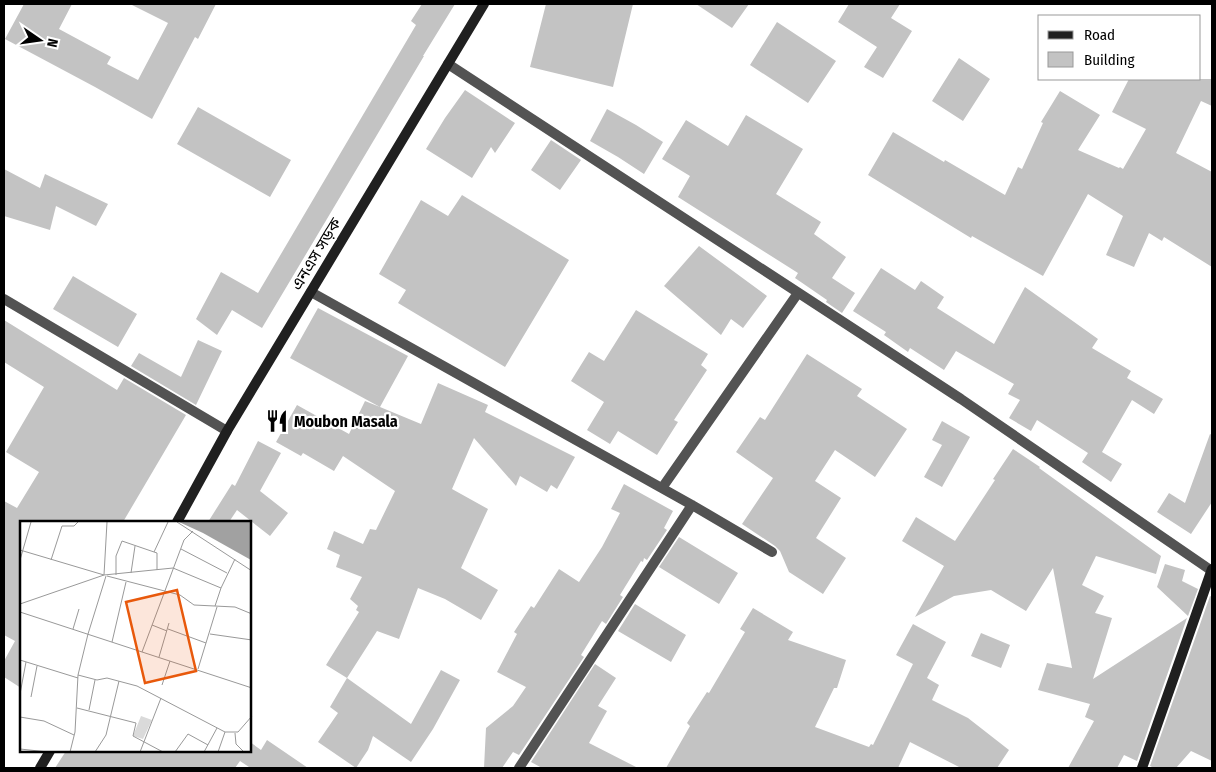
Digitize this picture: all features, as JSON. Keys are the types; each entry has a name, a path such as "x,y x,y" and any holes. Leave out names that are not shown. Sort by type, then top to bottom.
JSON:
{"main road":[{"name":"এনএস সড়ক","path":"178,521 227,432 484,4"},
{"path":"1142,768 1212,570"},
{"path":"40,768 49,752"}],"street":[{"path":"448,64 961,399 1212,570"},
{"path":"311,292 662,488 772,552"},
{"path":"662,488 798,293"},
{"path":"4,299 227,432"},
{"path":"519,768 692,505"}],"building":[{"path":"24,4 72,4 59,29 111,57 107,64 138,80 168,23 130,4 216,4 198,39 195,37 152,119 5,39"},
{"path":"422,4 455,4 262,328 232,310 217,335 196,319 221,272 258,293 416,25 411,21"},
{"path":"546,4 633,4 613,87 530,67"},
{"path":"696,4 749,4 732,28"},
{"path":"849,4 900,4 891,18 912,31 883,78 864,67 877,47 838,22"},
{"path":"777,22 836,61 808,103 750,65"},
{"path":"959,58 990,79 963,121 932,101"},
{"path":"1212,79 1212,106 1201,101 1176,153 1212,172 1212,267 1164,237 1162,241 1149,233 1134,267 1106,255 1123,216 1088,194 1043,276 972,236 971,238 868,175 893,132 1005,195 1018,167 1022,169 1043,123 1041,122 1060,91 1100,115 1078,150 1123,169 1146,129 1112,112 1128,80"},
{"path":"465,90 515,123 495,153 491,147 472,178 426,149"},
{"path":"198,107 291,160 270,197 177,144"},
{"path":"607,109 663,142 644,174 590,141"},
{"path":"746,115 803,149 776,194 821,222 814,234 846,257 832,278 855,293 842,313 795,278 798,273 678,197 690,176 662,159 686,120 728,146"},
{"path":"551,140 581,160 560,190 531,170"},
{"path":"4,169 40,188 45,174 108,204 96,226 56,206 50,230 4,216"},
{"path":"462,195 569,260 505,367 398,303 406,290 379,274 421,200 448,216"},
{"path":"699,246 767,296 743,328 731,319 721,335 664,286"},
{"path":"881,268 915,290 921,281 944,297 937,308 994,344 1025,287 1098,339 1092,348 1131,371 1127,378 1163,399 1154,414 1132,400 1102,452 1122,464 1111,482 1082,462 1088,453 1037,420 1031,431 1009,418 1020,400 1008,394 1014,384 956,351 944,370 910,348 908,352 884,335 886,332 853,311"},
{"path":"73,276 137,314 118,347 53,309"},
{"path":"318,308 408,356 380,407 290,358"},
{"path":"636,310 708,354 701,365 707,370 674,420 678,422 657,455 618,431 610,444 587,430 604,402 571,381 589,352 604,361"},
{"path":"4,320 117,390 124,378 186,415 124,521 20,521 20,687 4,677 4,661 15,641 4,635 4,501 17,508 39,472 6,452 44,387 4,362"},
{"path":"198,340 222,351 196,405 131,366 139,353 181,377"},
{"path":"807,354 862,389 857,396 907,429 875,477 835,450 815,481 841,498 816,538 846,558 823,594 789,572 780,551 742,524 773,478 736,452 760,417 765,420"},
{"path":"438,383 488,405 485,412 575,457 557,489 551,485 547,492 520,476 516,486 474,438 452,489 488,509 461,568 498,590 481,620 445,599 418,588 399,639 377,631 347,678 326,665 359,612 356,610 358,606 350,599 362,577 336,567 340,555 327,549 334,531 363,544 370,529 376,530 395,491 343,456 334,471 303,453 301,456 276,442 297,405 349,434 365,401 421,424"},
{"path":"942,421 970,437 942,487 924,477 942,445 932,440"},
{"path":"1210,434 1212,435 1212,502 1191,534 1157,512 1169,493 1185,503"},
{"path":"258,441 281,453 260,491 288,513 270,536 237,510 230,521 209,521 232,484 235,486"},
{"path":"1013,449 1161,556 1156,574 1096,556 1082,585 1104,596 1095,613 1112,618 1093,679 1187,618 1137,761 1124,755 1117,768 1068,768 1094,721 1085,717 1090,704 1038,690 1047,663 1072,668 1053,568 1026,611 991,590 954,596 915,617 944,566 902,541 916,517 955,541"},
{"path":"624,484 673,511 664,528 667,530 647,560 644,558 643,562 641,561 620,595 623,597 606,624 602,621 581,655 584,657 519,755 513,752 502,768 484,768 486,728 513,706 526,687 497,672 517,634 514,632 531,606 534,608 559,569 579,582 602,547 620,513 611,509"},
{"path":"679,537 738,573 719,604 659,567"},
{"path":"1165,564 1185,570 1182,581 1198,589 1188,616 1157,587"},
{"path":"1210,596 1212,597 1212,761 1191,751 1176,768 1154,768 1150,766"},
{"path":"635,604 686,635 671,662 618,631"},
{"path":"753,608 793,632 788,640 846,660 837,688 834,688 815,727 869,747 871,744 873,745 913,664 896,655 913,624 946,642 927,678 939,685 932,700 968,718 1009,750 997,768 961,768 910,742 898,768 666,768 690,726 687,723 707,692 709,693 745,632 740,629"},
{"path":"981,633 1010,645 1001,668 971,656"},
{"path":"595,664 616,678 598,706 607,711 589,743 638,768 542,768 531,762"},
{"path":"441,670 460,680 433,729 411,762 373,736 368,750 356,768 318,742 338,713 330,707 347,678 411,724"},
{"path":"267,740 308,768 248,768 240,761 235,768 55,768 65,752 251,752 251,743 261,750"}],"place":[{"name":"Moubon Masala","path":"277,421"}]}
